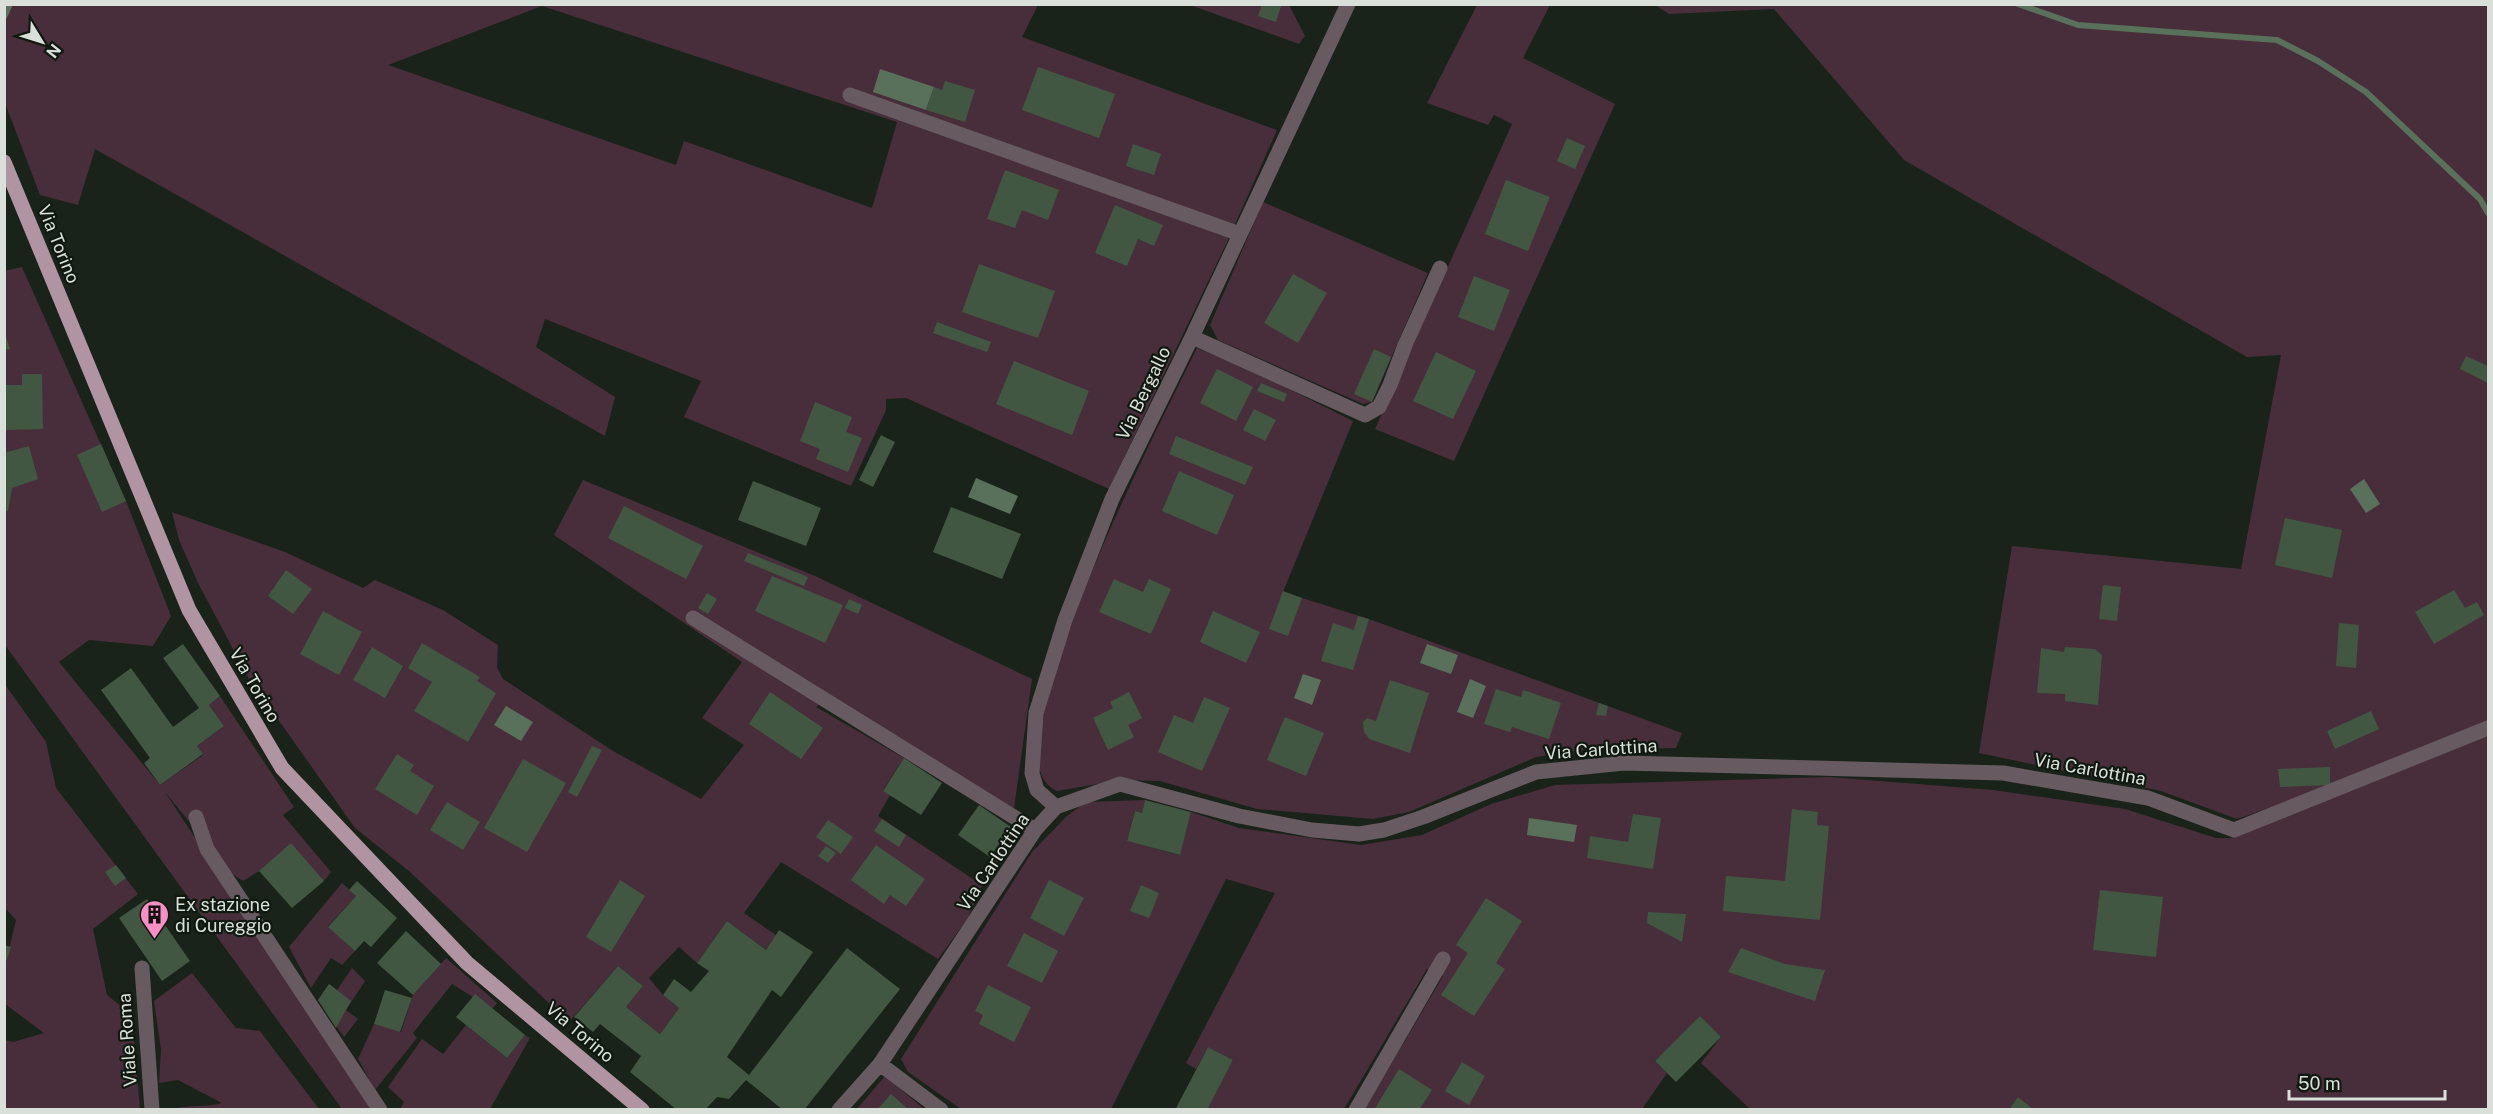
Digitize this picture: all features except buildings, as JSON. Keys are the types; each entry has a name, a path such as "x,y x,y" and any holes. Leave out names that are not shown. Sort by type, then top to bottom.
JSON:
{"main road":[{"name":"Via Torino","path":"4,162 189,610 282,768 467,963 642,1110"}],"street":[{"name":"Via Bergallo","path":"1056,807 1038,790 1032,773 1036,713 1065,620 1112,499 1192,337 1348,4"},
{"path":"850,95 1240,234"},
{"path":"1192,337 1365,415 1379,407 1440,268"},
{"path":"693,618 1035,830"},
{"name":"Via Carlottina","path":"839,1110 880,1064 1035,830 1056,807 1120,784 1239,816 1312,830 1359,834 1384,830 1423,818 1536,772 1624,763 2003,773 2148,798 2234,830 2488,728"},
{"path":"196,818 207,849 380,1110"},
{"path":"1356,1110 1443,959"},
{"name":"Viale Roma","path":"142,968 152,1110"},
{"path":"880,1064 941,1110"}],"shaded area":[{"path":"4,5 1038,5 1022,37 1277,130 1228,240 1109,489 906,398 886,399 886,410 851,486 684,417 701,381 545,319 536,347 615,397 605,436 95,149 78,205 40,195 5,103","holes":["542,6 897,122 872,208 684,141 676,165 388,65"]},
{"path":"1190,5 1289,5 1305,36 1299,44"},
{"path":"1477,5 1550,5 1523,58 1615,104 1454,461 1375,429 1512,124 1494,115 1488,125 1427,103"},
{"path":"1655,5 2488,5 2488,722 2356,779 2237,819 2161,791 1979,753 2012,546 2241,569 2281,355 2247,357 1904,160 1774,9 1669,14"},
{"path":"880,69 934,87 926,110 873,92"},
{"path":"1263,202 1428,273 1372,402 1363,404 1218,340 1210,325"},
{"path":"22,267 126,501 171,616 153,646 89,640 59,662 160,785 203,755 197,746 224,726 209,705 220,696 294,807 283,815 331,872 324,881 259,871 243,881 231,873 165,792 373,1109 342,1109 5,645 4,271"},
{"path":"1197,348 1255,372 1353,421 1283,592 1369,619 1682,733 1676,748 1581,750 1536,757 1409,812 1373,819 1257,809 1160,781 1121,780 1057,791 1049,786 1039,769 1037,758 1038,726 1047,692 1107,536"},
{"path":"976,478 1018,496 1010,514 968,497"},
{"path":"2364,479 2380,504 2366,513 2350,489"},
{"path":"583,480 815,576 1032,679 1014,808 935,765 830,698 816,707 904,758 883,790 890,795 878,816 982,885 968,918 938,959 781,862 744,913 776,935 766,950 727,921 697,963 679,947 649,978 663,995 679,1008 660,1034 626,1007 643,986 618,966 569,1022 409,871 355,828 248,677 198,583 179,540 172,512 285,552 363,588 375,580 443,610 498,645 497,667 503,679 613,751 701,799 744,745 702,718 742,662 554,535"},
{"path":"1427,644 1458,655 1451,674 1420,663"},
{"path":"1303,674 1321,680 1312,705 1294,698"},
{"path":"1470,679 1486,686 1473,718 1457,712"},
{"path":"4,683 46,742 56,788 138,894 93,929 107,995 132,1015 140,1109 5,1109 5,1040 13,1042 44,1033 5,1004 5,966 16,920 5,908"},
{"path":"506,706 533,722 521,741 494,725"},
{"path":"2488,736 2488,1109 1750,1109 1701,1063 1721,1037 1700,1016 1655,1061 1667,1073 1642,1109 1365,1109 1443,976 1427,969 1344,1109 1207,1109 1233,1060 1208,1047 1196,1069 1186,1063 1275,893 1226,879 1111,1109 961,1109 908,1072 901,1059 1032,852 1067,816 1086,802 1145,800 1142,813 1135,811 1127,841 1179,855 1191,812 1239,828 1361,845 1422,835 1491,804 1555,785 1829,777 1993,790 2125,809 2216,838 2230,838"},
{"path":"1529,818 1577,825 1574,842 1527,835"},
{"path":"1011,827 1016,836 994,867 988,863"},
{"path":"342,883 356,896 328,926 355,951 342,965 331,958 311,988 289,947"},
{"path":"446,958 497,1003 492,1009 452,984 413,1033 417,1038 375,1090 358,1059 374,1024 401,1032 413,995"},
{"path":"352,968 365,981 346,1010 358,1019 344,1037 318,1000 329,984 337,990"},
{"path":"192,973 236,1028 260,1031 319,1109 173,1109 222,1103 178,1080 159,1083 161,1050 154,1001"},
{"path":"466,1025 507,1058 525,1035 530,1038 490,1109 400,1109 404,1102 388,1087 422,1039 443,1054"},
{"path":"885,1076 924,1109 856,1110"}],"waterway":[{"path":"4,17 10,4"},
{"path":"2018,4 2078,25 2277,40 2318,61 2366,92 2480,199 2488,213"}],"place":[{"name":"Ex stazione di Cureggio","path":"154,940"}]}
